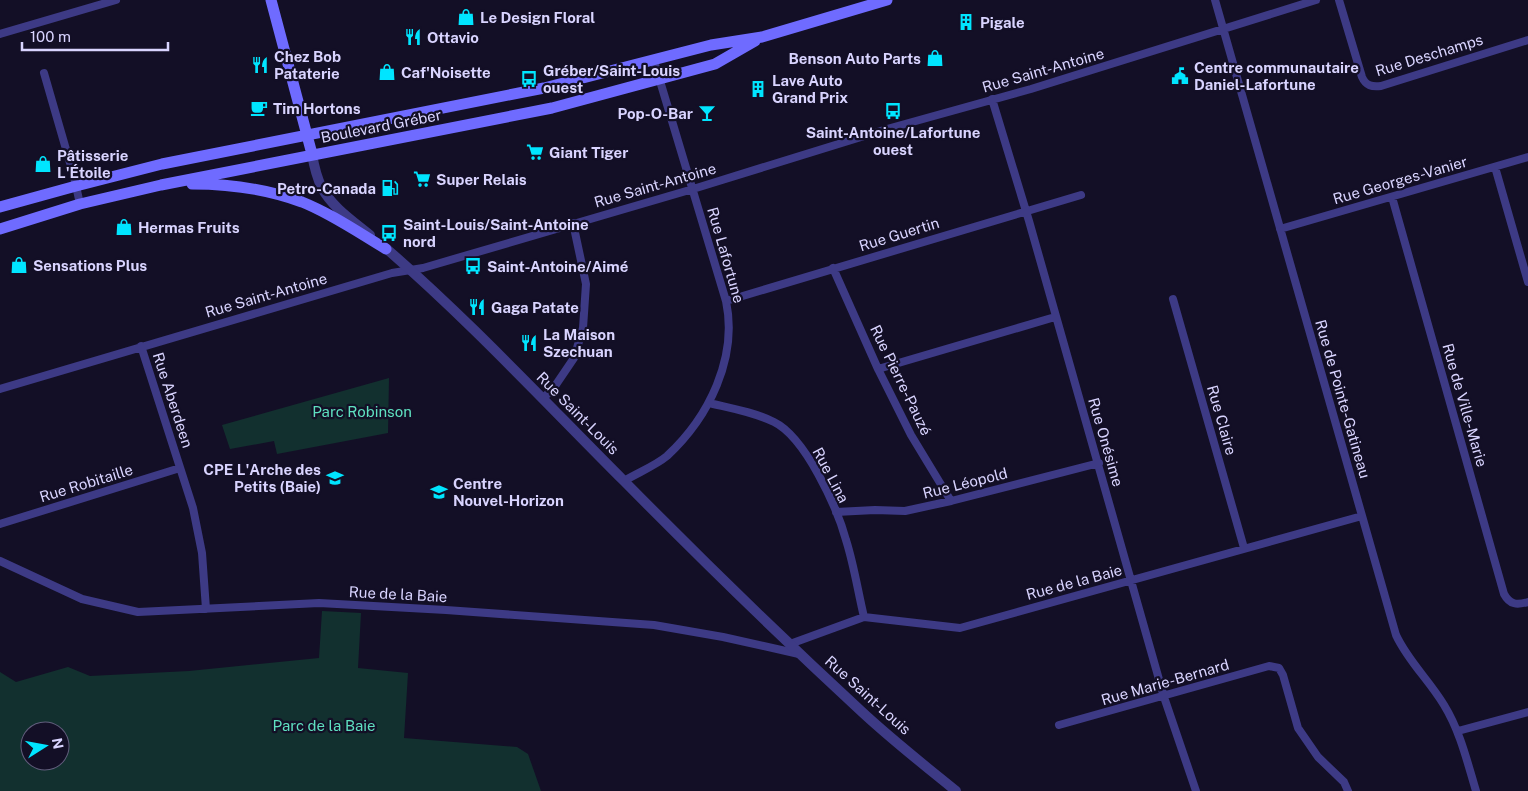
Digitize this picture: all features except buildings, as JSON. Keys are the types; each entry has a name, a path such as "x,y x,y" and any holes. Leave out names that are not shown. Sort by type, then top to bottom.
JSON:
{"main road":[{"name":"Rue Saint-Louis","path":"271,0 312,154"},
{"name":"Boulevard Gréber","path":"0,208 162,164 544,88 711,45 762,37 887,0"},
{"name":"Boulevard Gréber","path":"0,228 80,204 161,184 552,108 715,64 762,37"},
{"path":"161,184 208,184 241,187 271,193 315,208 386,249"}],"street":[{"path":"0,34 116,0"},
{"name":"Rue de Pointe-Gatineau","path":"1215,0 1396,635 1408,656 1439,696 1458,731 1476,791"},
{"name":"Rue Saint-Antoine","path":"0,389 392,272 423,268 693,189 888,129 992,100 1316,0"},
{"name":"Rue Deschamps","path":"1339,0 1362,77 1371,86 1381,86 1528,40"},
{"name":"Rue Lafortune","path":"624,481 665,457 689,432 708,403 723,365 728,338 729,314 726,301 654,61"},
{"path":"44,73 80,204"},
{"name":"Rue Onésime","path":"992,100 1099,463 1164,697 1196,791"},
{"name":"Rue Saint-Louis","path":"312,154 318,178 326,195 340,210 411,270 543,398 624,481 801,655 862,712 956,791"},
{"name":"Rue Georges-Vanier","path":"1280,229 1528,157"},
{"path":"1495,167 1528,282"},
{"name":"Rue Guertin","path":"726,301 1081,195"},
{"name":"Rue de Ville-Marie","path":"1392,197 1504,594 1512,604 1528,602"},
{"path":"543,398 553,389 574,358 584,328 586,284 573,223"},
{"name":"Rue Pierre-Pauzé","path":"833,268 878,369 911,435 951,501"},
{"name":"Rue Claire","path":"1173,299 1244,548"},
{"path":"878,369 1056,316"},
{"name":"Rue Aberdeen","path":"141,346 193,508 202,553 206,609"},
{"name":"Rue Lina","path":"708,403 747,412 774,422 791,433 815,468 836,512 846,539 864,617"},
{"name":"Rue Léopold","path":"836,512 905,511 1099,463"},
{"name":"Rue Robitaille","path":"0,524 180,468"},
{"name":"Rue de la Baie","path":"790,644 864,617 960,628 1362,516"},
{"name":"Rue de la Baie","path":"0,561 82,598 138,612 319,603 590,620 654,625 723,637 801,655"},
{"name":"Rue Marie-Bernard","path":"1059,725 1270,666 1279,668 1283,675 1298,728 1318,757 1344,782 1348,791"},
{"path":"1458,731 1528,712"}],"green space":[{"name":"Parc Robinson","path":"389,378 388,433 277,454 274,441 230,449 222,425"},
{"name":"Parc de la Baie","path":"322,611 361,613 358,668 408,673 404,738 517,747 528,754 541,791 0,791 0,672 16,682 68,667 90,676 189,671 319,658"}],"place":[{"name":"Le Design Floral","path":"466,17"},
{"name":"Pigale","path":"966,22"},
{"name":"Ottavio","path":"413,37"},
{"name":"Benson Auto Parts","path":"935,58"},
{"name":"Chez Bob Pataterie","path":"260,65"},
{"name":"Caf'Noisette","path":"387,72"},
{"name":"Centre communautaire Daniel-Lafortune","path":"1180,76"},
{"name":"Gréber/Saint-Louis ouest","path":"529,79"},
{"name":"Lave Auto Grand Prix","path":"758,89"},
{"name":"Tim Hortons","path":"259,108"},
{"name":"Saint-Antoine/Lafortune ouest","path":"893,111"},
{"name":"Pop-O-Bar","path":"707,113"},
{"name":"Giant Tiger","path":"535,152"},
{"name":"Pâtisserie L'Étoile","path":"43,164"},
{"name":"Super Relais","path":"422,179"},
{"name":"Petro-Canada","path":"390,188"},
{"name":"Hermas Fruits","path":"124,227"},
{"name":"Saint-Louis/Saint-Antoine nord","path":"389,233"},
{"name":"Sensations Plus","path":"19,265"},
{"name":"Saint-Antoine/Aimé","path":"473,266"},
{"name":"Gaga Patate","path":"477,307"},
{"name":"La Maison Szechuan","path":"529,343"},
{"name":"CPE L'Arche des Petits (Baie)","path":"335,478"},
{"name":"Centre Nouvel-Horizon","path":"439,492"}]}
